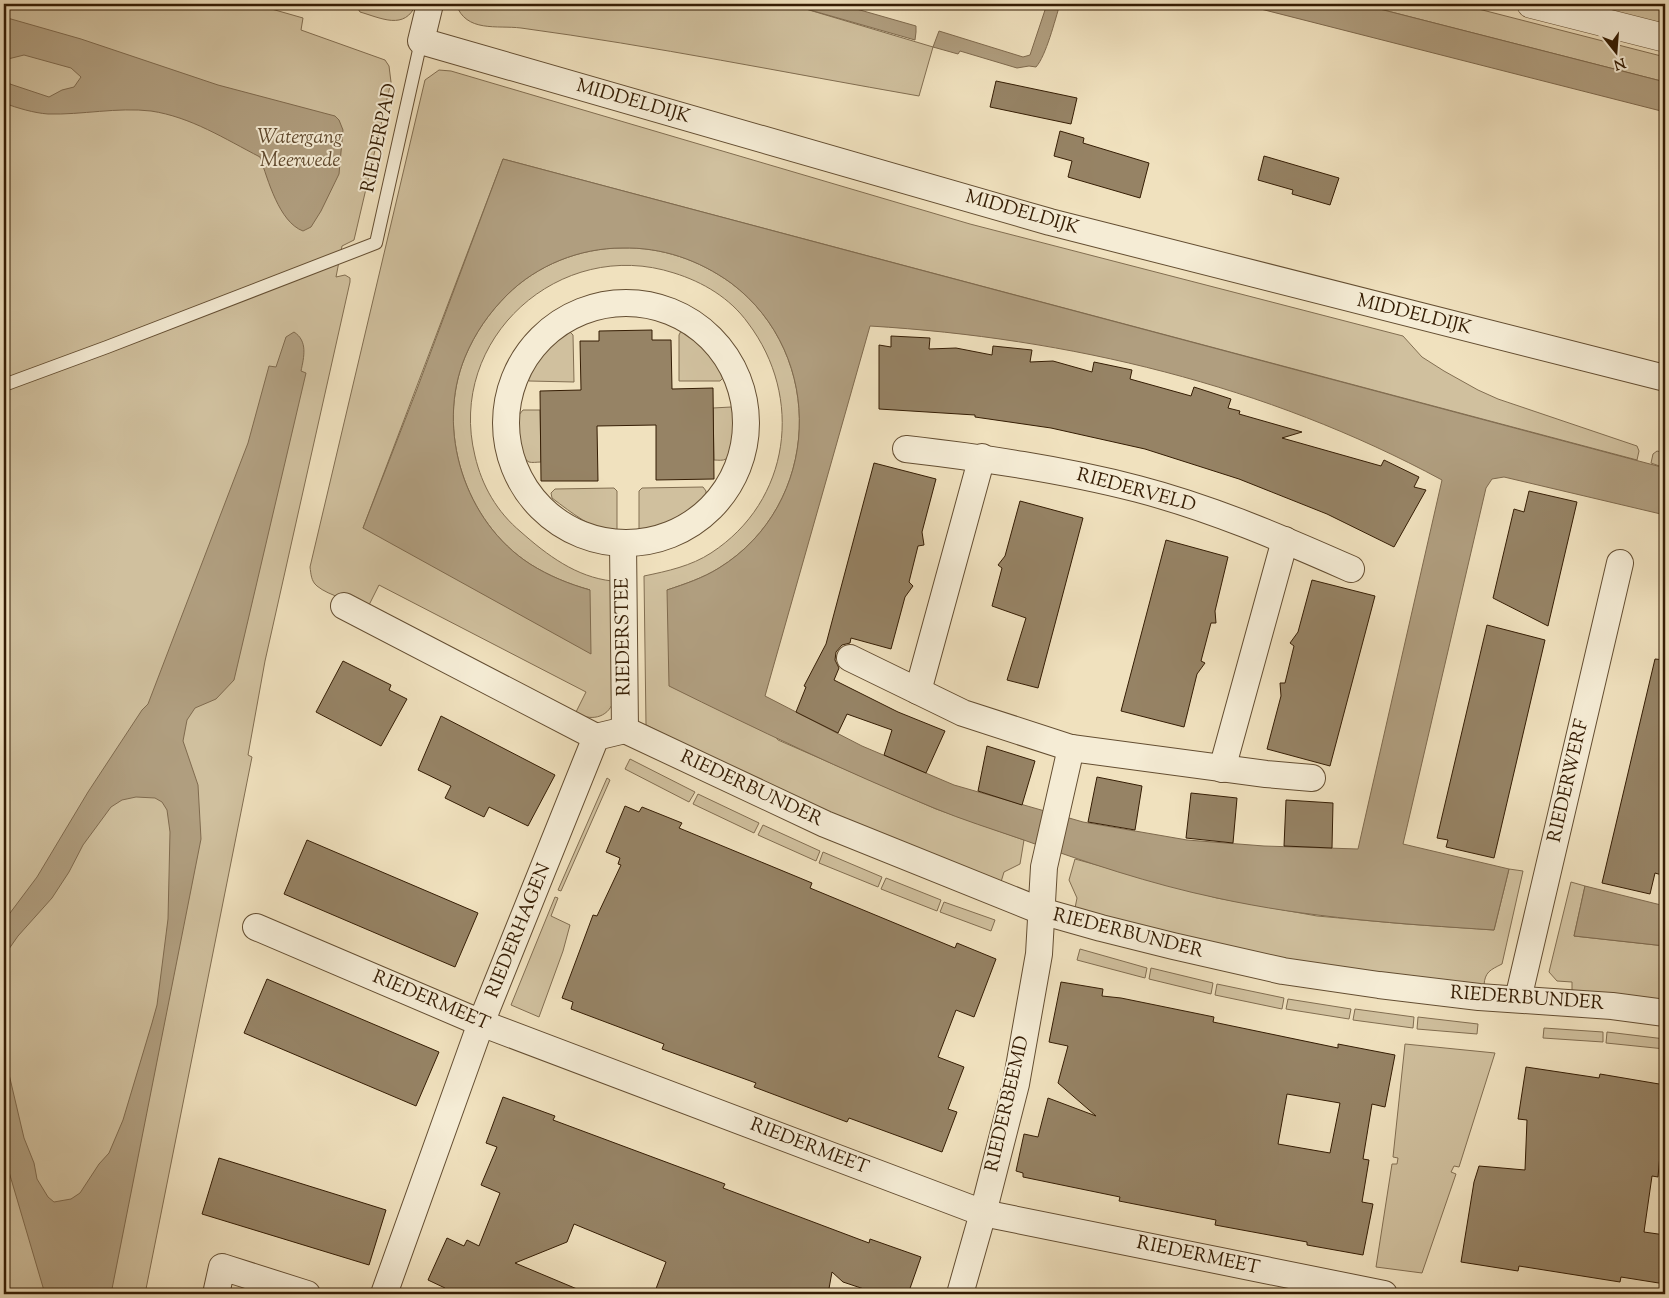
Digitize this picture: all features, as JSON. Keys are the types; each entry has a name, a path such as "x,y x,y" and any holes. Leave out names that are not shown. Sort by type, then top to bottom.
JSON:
{"street":[{"path":"421,41 430,4"},
{"path":"1531,4 1665,38"},
{"name":"MIDDELDIJK","path":"421,41 1050,222 1665,378"},
{"path":"618,302 660,307 680,315 699,326 715,341 735,370 744,398 747,419 746,440 732,481 719,499 703,515 687,527 668,535 646,542 623,543 601,540 581,534 562,524 544,511 518,477 506,436 509,393 516,373 527,354 541,337 576,313 596,306 618,302"},
{"name":"RIEDERVELD","path":"906,449 982,458 1053,470 1139,489 1219,514 1351,569"},
{"path":"918,691 982,458"},
{"path":"1222,769 1285,540"},
{"name":"RIEDERSTEE","path":"623,543 625,730"},
{"name":"RIEDERWERF","path":"1518,999 1620,563"},
{"path":"344,606 596,737 625,730"},
{"path":"850,658 963,712 1072,748 1222,769 1312,778"},
{"name":"RIEDERBUNDER","path":"625,730 825,824 1041,911 1173,946 1283,971 1379,986 1479,997 1612,1006 1665,1012"},
{"name":"RIEDERHAGEN","path":"384,1294 481,1024 596,737"},
{"path":"1041,911 1044,867 1072,748"},
{"name":"RIEDERBEEMD","path":"960,1294 1016,1084 1039,954 1041,911"},
{"name":"RIEDERMEET","path":"256,927 481,1024 983,1212 1384,1294"},
{"path":"216,1294 222,1267 307,1294"}],"lane":[{"name":"RIEDERPAD","path":"4,385 116,344 376,243 421,41"}],"shaded area":[{"path":"4,4 254,4 303,18 301,30 385,60 389,66 391,82 354,240 342,246 336,277 345,275 350,278 350,282 265,661 248,755 252,757 145,1294 4,1294"},
{"path":"355,4 416,4 406,17 392,20 360,12"},
{"path":"456,4 789,4 933,47 919,96 621,43 521,28 483,26 467,20"},
{"path":"1360,4 1459,4 1665,57 1665,82"},
{"path":"1582,4 1665,4 1665,24"},
{"path":"439,70 451,71 970,224 1403,336 1422,357 1478,390 1498,399 1637,446 1639,451 1637,460 503,159 363,528 590,590 559,579 530,564 507,546 488,524 473,499 462,472 455,444 453,414 457,385 465,357 483,324 507,295 519,284 545,267 575,255 606,249 637,248 680,256 719,275 731,283 762,313 784,349 796,388 799,429 793,469 777,507 753,541 713,572 667,590 778,740 936,809 1024,840 1020,864 1004,872 1001,882 913,849 736,770 646,725 644,576 687,565 711,553 738,531 758,506 773,477 780,446 782,415 777,383 766,352 748,323 733,306 715,292 695,281 674,273 632,265 591,270 553,284 521,307 495,337 478,373 471,413 475,456 486,488 492,498 512,524 552,557 586,575 612,581 613,702 607,712 598,717 581,715 576,712 586,692 379,585 369,605 335,596 322,590 314,582 310,567 425,80"},
{"path":"569,331 573,335 574,382 529,381 527,376 544,349 556,337"},
{"path":"681,331 694,336 709,349 720,364 723,372 723,378 720,381 679,381 679,335"},
{"path":"731,407 736,412 735,437 732,451 726,459 714,460 713,408"},
{"path":"523,410 540,410 541,462 529,462 523,454 518,416"},
{"path":"1657,451 1665,453 1665,468 1651,463 1653,454"},
{"path":"703,487 706,491 706,496 690,509 667,522 639,533 639,491 642,488"},
{"path":"614,488 617,491 617,535 599,529 567,510 552,498 551,493 555,489"},
{"path":"630,759 695,792 689,802 625,769"},
{"path":"607,778 610,780 561,891 558,890"},
{"path":"698,794 759,823 754,833 693,804"},
{"path":"763,825 820,851 816,861 758,835"},
{"path":"823,852 882,877 878,887 819,863"},
{"path":"1075,859 1217,898 1317,916 1494,930 1509,869 1523,871 1502,964 1489,972 1484,985 1362,971 1262,954 1075,908 1077,898 1069,880"},
{"path":"886,878 941,900 937,911 881,889"},
{"path":"1571,882 1585,886 1574,936 1665,946 1665,1000 1572,991 1572,982 1557,981 1549,972"},
{"path":"555,897 558,898 551,916 570,925 563,951 539,1017 511,1005"},
{"path":"944,902 995,920 991,931 940,912"},
{"path":"1080,949 1147,968 1145,978 1077,960"},
{"path":"1151,968 1213,983 1211,994 1149,979"},
{"path":"1217,984 1284,998 1282,1009 1215,995"},
{"path":"1288,999 1351,1009 1349,1019 1286,1009"},
{"path":"1355,1009 1414,1017 1413,1028 1353,1020"},
{"path":"1418,1017 1478,1024 1477,1034 1417,1029"},
{"path":"1544,1028 1603,1032 1603,1042 1543,1038"},
{"path":"1607,1032 1665,1039 1665,1049 1606,1043"},
{"path":"1405,1044 1495,1053 1459,1167 1454,1166 1451,1172 1456,1174 1422,1273 1376,1267 1392,1164 1397,1164 1398,1158 1393,1157"}],"water":[{"path":"789,4 839,4 916,26 915,40"},
{"path":"1047,4 1060,4 1047,46 1036,67 1017,68 960,51 958,54 933,47 939,31 1023,57 1030,55"},
{"path":"1241,4 1360,4 1665,82 1665,112"},
{"name":"Watergang Meerwede","path":"4,17 81,39 218,85 335,116 343,130 339,174 311,227 303,231 287,219 271,188 260,157 194,123 151,111 125,110 48,114 37,113 4,103 4,74 10,84 49,97 62,90 74,87 81,77 71,68 24,55 4,60"},
{"path":"503,159 1665,468 1665,515 1504,477 1492,479 1486,488 1403,844 1509,869 1494,930 1355,919 1286,911 1217,898 1142,879 1069,856 900,794 800,749 669,686 667,590 713,572 753,541 777,507 793,469 799,429 796,388 784,349 762,313 731,283 719,275 680,256 637,248 606,249 575,255 545,267 519,284 507,295 483,324 465,357 457,385 453,414 455,444 462,472 473,499 488,524 507,546 530,564 559,579 590,590 591,654 363,528","holes":["870,326 944,332 1019,342 1092,355 1165,372 1236,393 1306,418 1375,447 1442,480 1358,849 1264,846 1187,840 1083,822 954,785 862,746 765,696"]},
{"path":"294,332 303,345 304,355 301,371 306,373 234,680 216,699 195,708 187,720 183,741 198,785 201,839 111,1294 45,1294 4,1155 4,1053 24,1138 34,1163 37,1179 48,1197 54,1202 71,1199 80,1193 99,1164 109,1153 123,1120 157,1005 168,919 170,832 167,810 162,802 155,798 136,797 122,800 111,807 83,845 69,872 52,898 18,936 4,956 4,921 37,877 88,792 142,710 148,704 248,443 269,366 276,367 286,337"},
{"path":"1585,886 1665,906 1665,946 1574,936"}],"building":[{"path":"996,81 1077,98 1071,124 990,107"},
{"path":"1060,131 1084,138 1083,143 1149,163 1140,198 1068,177 1072,161 1054,156"},
{"path":"1264,156 1339,178 1330,205 1292,194 1293,190 1258,180"},
{"path":"652,330 652,340 671,340 672,389 713,388 714,479 656,480 656,425 597,426 598,481 541,481 540,391 581,390 580,341 599,341 599,331"},
{"path":"891,336 930,338 929,349 956,348 992,355 993,346 1032,350 1030,362 1053,361 1092,372 1094,362 1132,370 1130,379 1191,396 1194,387 1231,399 1228,408 1240,411 1239,414 1302,432 1282,438 1381,466 1384,460 1419,477 1414,487 1426,490 1394,547 1327,514 1239,479 1145,449 1051,428 975,417 975,415 879,409 879,345 891,347"},
{"path":"874,463 936,479 922,532 924,545 918,546 909,582 913,586 905,597 891,649 851,638 850,643 842,645 836,652 835,660 839,668 834,680 898,712 945,731 926,773 884,755 892,730 847,714 838,733 796,712 806,687 804,686 826,644"},
{"path":"1529,491 1577,502 1548,626 1493,598 1514,509 1524,512"},
{"path":"1020,501 1083,518 1038,688 1007,680 1026,618 992,606 1002,568 998,565 1005,556"},
{"path":"1166,540 1228,557 1215,611 1216,623 1211,623 1201,661 1205,663 1197,674 1184,727 1121,711"},
{"path":"1312,580 1375,596 1330,766 1267,749 1281,696 1280,683 1285,683 1294,646 1290,643 1298,632"},
{"path":"1487,625 1545,640 1494,858 1446,847 1448,840 1437,838"},
{"path":"1655,659 1665,660 1665,876 1655,873 1650,894 1602,883"},
{"path":"343,661 391,685 389,690 407,699 381,746 316,712"},
{"path":"441,716 555,775 528,826 489,807 484,817 445,798 451,786 418,770"},
{"path":"987,746 1035,761 1022,805 978,791"},
{"path":"1097,777 1142,786 1135,830 1088,822"},
{"path":"1191,793 1237,798 1233,843 1186,838"},
{"path":"1286,800 1333,803 1332,848 1284,846"},
{"path":"625,806 639,812 642,807 682,823 679,828 812,883 810,888 955,948 957,943 996,959 974,1017 956,1010 938,1057 964,1067 948,1109 957,1112 942,1152 849,1118 847,1122 754,1087 756,1083 662,1049 664,1044 571,1009 573,1002 562,998 593,915 597,916 621,865 618,864 620,858 606,852"},
{"path":"307,840 478,913 455,967 284,894"},
{"path":"267,979 439,1052 416,1106 244,1033"},
{"path":"1061,982 1103,989 1102,996 1121,998 1214,1017 1213,1022 1338,1048 1338,1044 1395,1055 1385,1107 1372,1104 1363,1159 1369,1160 1362,1202 1373,1204 1363,1255 1307,1245 1307,1242 1215,1225 1216,1220 1119,1201 1120,1197 1023,1177 1023,1173 1016,1171 1024,1134 1038,1137 1048,1098 1096,1116 1058,1083 1068,1046 1049,1042","holes":["1287,1094 1340,1103 1330,1153 1278,1144"]},
{"path":"1526,1067 1599,1078 1600,1074 1665,1085 1665,1134 1662,1133 1658,1177 1652,1176 1644,1232 1665,1235 1665,1284 1621,1277 1620,1282 1519,1266 1518,1271 1461,1262 1474,1182 1479,1166 1525,1170 1527,1120 1518,1119"},
{"path":"503,1097 555,1116 553,1120 725,1184 723,1188 869,1243 870,1239 921,1257 908,1294 879,1294 843,1282 832,1272 828,1294 654,1294 666,1262 574,1224 567,1242 515,1263 589,1294 443,1294 445,1288 428,1280 447,1238 464,1246 467,1240 479,1246 500,1193 481,1185 497,1147 486,1143"},
{"path":"219,1158 386,1210 369,1265 202,1214"}]}
